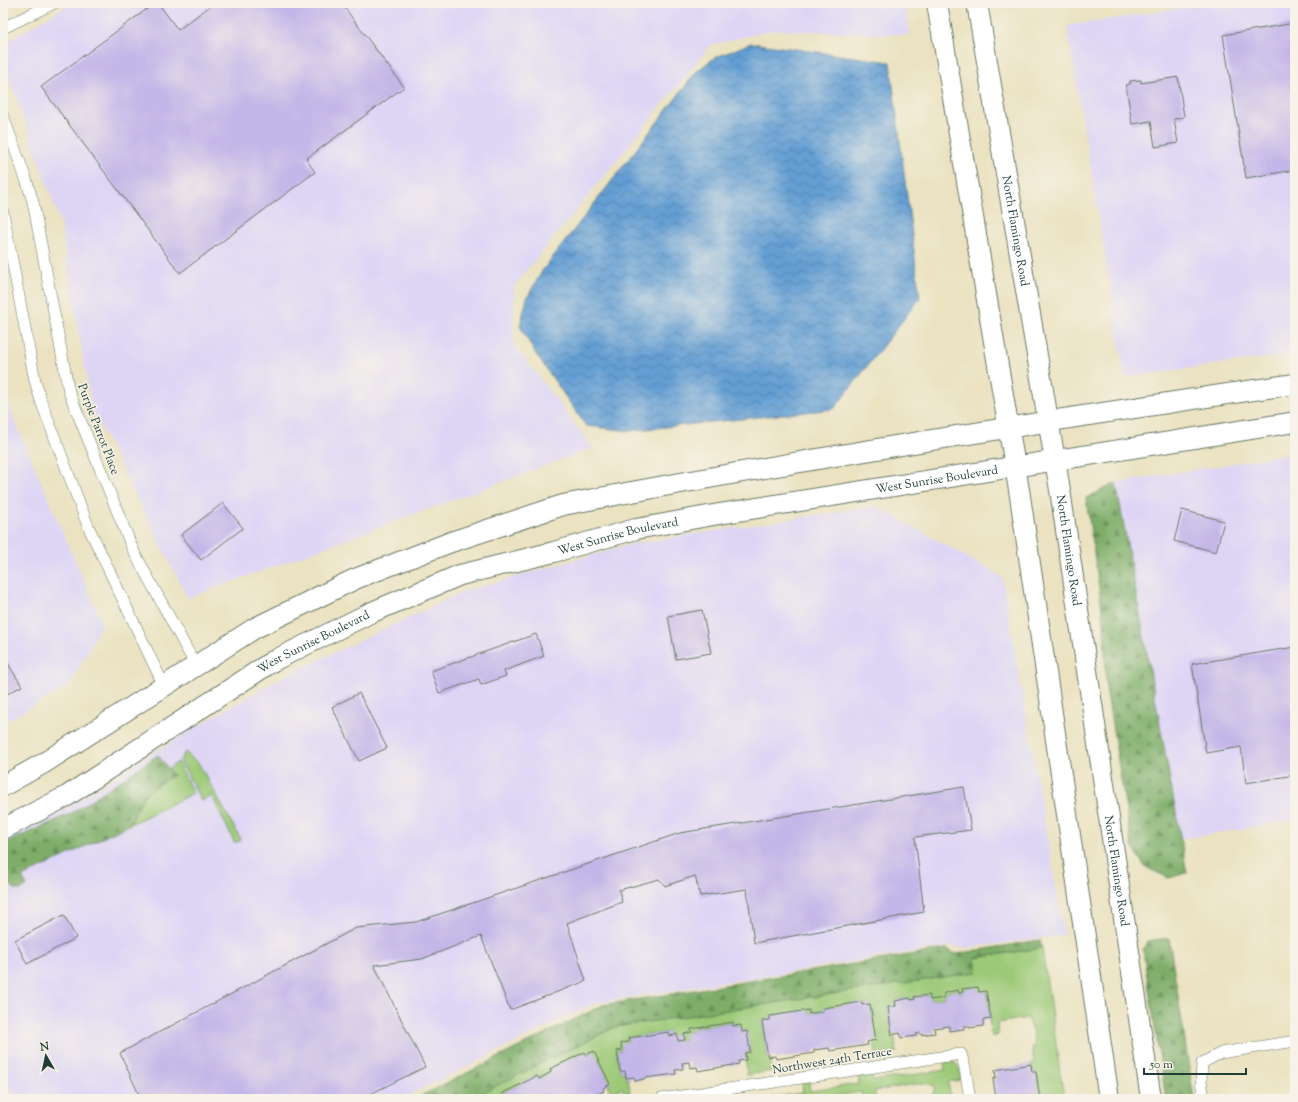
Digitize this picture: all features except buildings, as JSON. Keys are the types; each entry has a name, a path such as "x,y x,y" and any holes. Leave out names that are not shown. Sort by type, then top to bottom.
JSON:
{"highway":[{"path":"937,3 1015,466 1109,1099"},
{"name":"North Flamingo Road","path":"977,3 1055,460 1151,1099"},
{"path":"3,786 44,763 255,628 355,579 451,542 543,510 715,476 1008,427 1295,384"},
{"name":"West Sunrise Boulevard","path":"3,829 67,796 273,661 370,613 460,575 554,552 636,529 1015,466 1295,422"}],"street":[{"path":"3,28 54,3"},
{"name":"Purple Parrot Place","path":"3,116 33,202 69,392 133,550 196,666"},
{"path":"3,212 35,381 41,401 88,526 164,686"},
{"path":"1204,1099 1201,1081 1202,1063 1221,1053 1295,1041"},
{"name":"Northwest 24th Terrace","path":"661,1099 961,1054 970,1099"}],"shaded area":[{"path":"71,3 905,3 910,35 772,30 711,45 514,286 513,344 593,448 188,598 92,410 60,221 3,60 3,44"},
{"path":"1214,3 1295,3 1295,354 1125,377 1067,26"},
{"path":"3,394 102,623 70,685 3,723"},
{"path":"1295,453 1295,820 1132,847 1106,687 1104,623 1086,498 1116,483"},
{"path":"876,506 1002,577 1064,935 966,948 950,946 595,1003 401,1099 15,1099 3,1073 3,842 62,811 154,752 277,680 465,591 632,544"}],"green space":[{"path":"1116,483 1187,873 1169,878 1145,867 1132,847 1106,687 1104,623 1086,498"},
{"path":"185,752 199,764 240,838 240,841 234,842 212,796 201,801 180,760"},
{"path":"158,755 173,775 145,794 129,825 22,877 27,886 22,890 16,890 10,884 3,887 3,844 72,813"},
{"path":"178,762 193,793 129,825 145,794 172,775 168,769"},
{"path":"1169,938 1194,1099 1166,1099 1143,950 1147,941"},
{"path":"1040,940 1042,948 975,958 977,972 615,1027 470,1099 415,1099 603,1005 946,949 956,954"},
{"path":"1042,948 1064,1099 1040,1099 1036,1072 1032,1072 1031,1064 1034,1064 1032,1047 1035,1046 1033,1030 1031,1030 1028,1018 997,1023 998,1035 992,1037 989,1019 991,1019 986,992 962,990 963,992 959,993 958,990 944,993 944,998 930,1000 929,995 914,997 915,999 911,1000 910,998 895,1001 896,1006 888,1007 892,1034 894,1034 897,1052 876,1055 870,1004 862,1005 862,1003 823,1008 823,1011 809,1014 809,1011 770,1016 770,1020 762,1021 767,1057 770,1057 772,1071 747,1075 745,1053 750,1052 747,1031 742,1032 741,1025 733,1026 733,1022 692,1029 692,1032 685,1034 685,1040 678,1041 677,1035 670,1036 669,1032 628,1038 629,1042 622,1050 617,1051 620,1072 625,1071 626,1078 628,1078 630,1092 624,1093 623,1088 616,1090 618,1095 615,1097 608,1085 610,1084 594,1051 586,1055 584,1052 550,1069 551,1072 539,1079 537,1076 502,1093 503,1097 498,1099 466,1099 615,1027 977,972 975,958"},
{"path":"944,1062 955,1063 959,1068 961,1080 948,1082 951,1099 931,1099 935,1087 930,1084 923,1083 875,1091 875,1099 862,1099 861,1092 824,1099 760,1099 803,1093 802,1082 809,1081 810,1091 859,1084 858,1074 871,1072 873,1081 945,1070"}],"water":[{"path":"751,43 890,62 920,298 834,409 629,431 586,426 535,353 520,326 527,298 542,271 697,71 714,58"}]}
